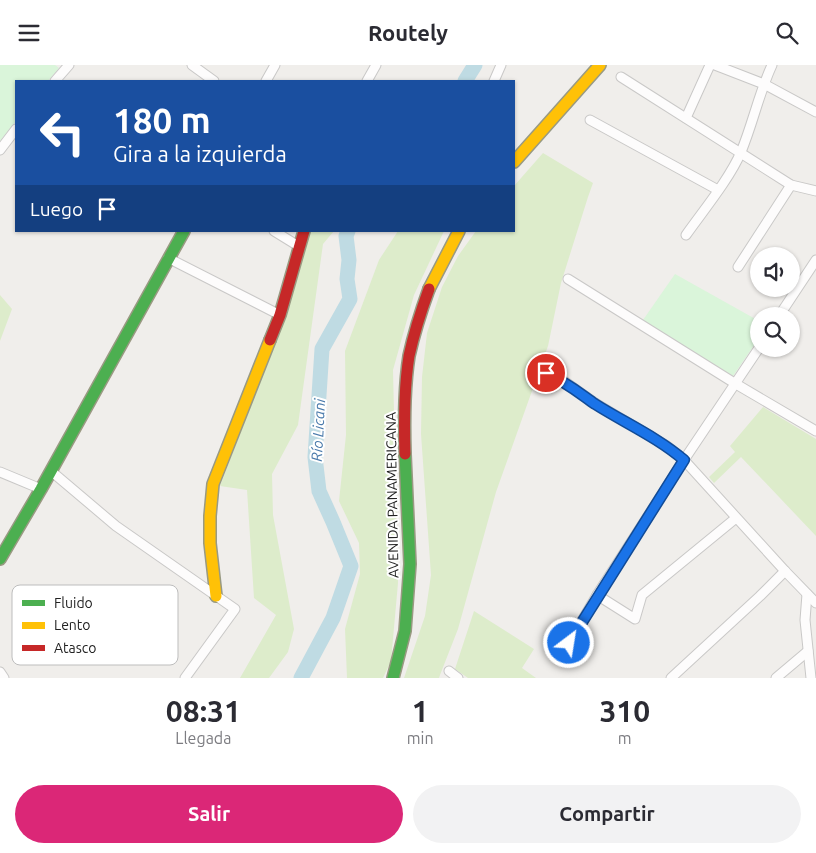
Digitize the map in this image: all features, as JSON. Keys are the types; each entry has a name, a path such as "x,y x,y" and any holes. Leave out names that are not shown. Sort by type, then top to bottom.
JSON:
{"street":[{"path":"192,65 213,80"},
{"path":"267,80 275,65"},
{"path":"368,80 376,65"},
{"path":"494,80 501,65"},
{"path":"515,161 600,65"},
{"path":"686,118 710,65"},
{"path":"715,65 764,84 816,112"},
{"path":"686,235 718,190 741,153 772,65"},
{"path":"56,80 66,66"},
{"path":"621,77 791,185 816,191"},
{"path":"590,120 718,190"},
{"path":"0,150 15,130"},
{"path":"738,267 791,185"},
{"path":"0,559 41,489 183,232"},
{"path":"276,232 300,247"},
{"path":"216,596 210,543 213,484 280,315 304,232"},
{"name":"AVENIDA PANAMERICANA","path":"393,678 405,631 410,564 404,421 409,358 416,327 431,282 459,232"},
{"path":"168,257 280,315"},
{"path":"785,307 816,261"},
{"path":"568,279 736,384 816,431"},
{"path":"560,658 597,595 753,357"},
{"path":"546,373 564,381 595,403 667,445 684,460 816,603"},
{"path":"0,471 41,489"},
{"path":"51,471 116,527 235,609 185,678"},
{"path":"597,595 635,619 642,595 736,517"},
{"path":"671,678 785,571"},
{"path":"807,594 805,620 811,678"},
{"path":"776,678 808,651"},
{"path":"449,671 458,678"},
{"path":"0,672 4,678"}],"green space":[{"path":"0,65 55,65 59,68 49,80 15,80 15,122 0,141"},
{"path":"543,153 593,183 561,283 548,346 496,492 458,629 439,678 404,678 425,616 431,575 421,434 422,377 427,333 442,287 458,256 475,232 515,232 515,185"},
{"path":"309,232 333,232 323,244 298,425 272,474 273,515 294,629 288,652 269,678 240,678 276,615 254,598 247,490 220,486 287,311"},
{"path":"397,232 444,232 414,295 393,370 398,583 391,661 383,678 347,678 345,629 360,574 359,543 339,501 346,435 345,351 379,260"},
{"path":"675,274 750,316 750,351 733,376 643,320"},
{"path":"0,295 12,309 0,341"},
{"path":"763,407 816,439 816,536 741,457 714,483 709,477 735,452 730,446"},
{"path":"474,611 534,649 522,668 536,678 468,678 455,669"}],"waterway":[{"name":"Río Licani","path":"466,80 475,65"},
{"name":"Río Licani","path":"301,678 333,618 351,566 319,491 315,457 322,349 350,299 347,279 349,260 346,236 348,232"}],"traffic: fast":[{"path":"0,559 41,489 183,232"},
{"path":"393,678 405,631 410,564 405,454"}],"traffic: slow":[{"path":"515,161 600,65"},
{"path":"429,289 458,232"},
{"path":"216,596 210,543 213,484 270,340"}],"traffic: jam":[{"path":"270,340 280,315 304,232"},
{"path":"405,454 406,380 409,356 429,289"}],"route":[{"path":"546,373 564,381 595,403 667,445 684,460 597,595 569,643"}]}
